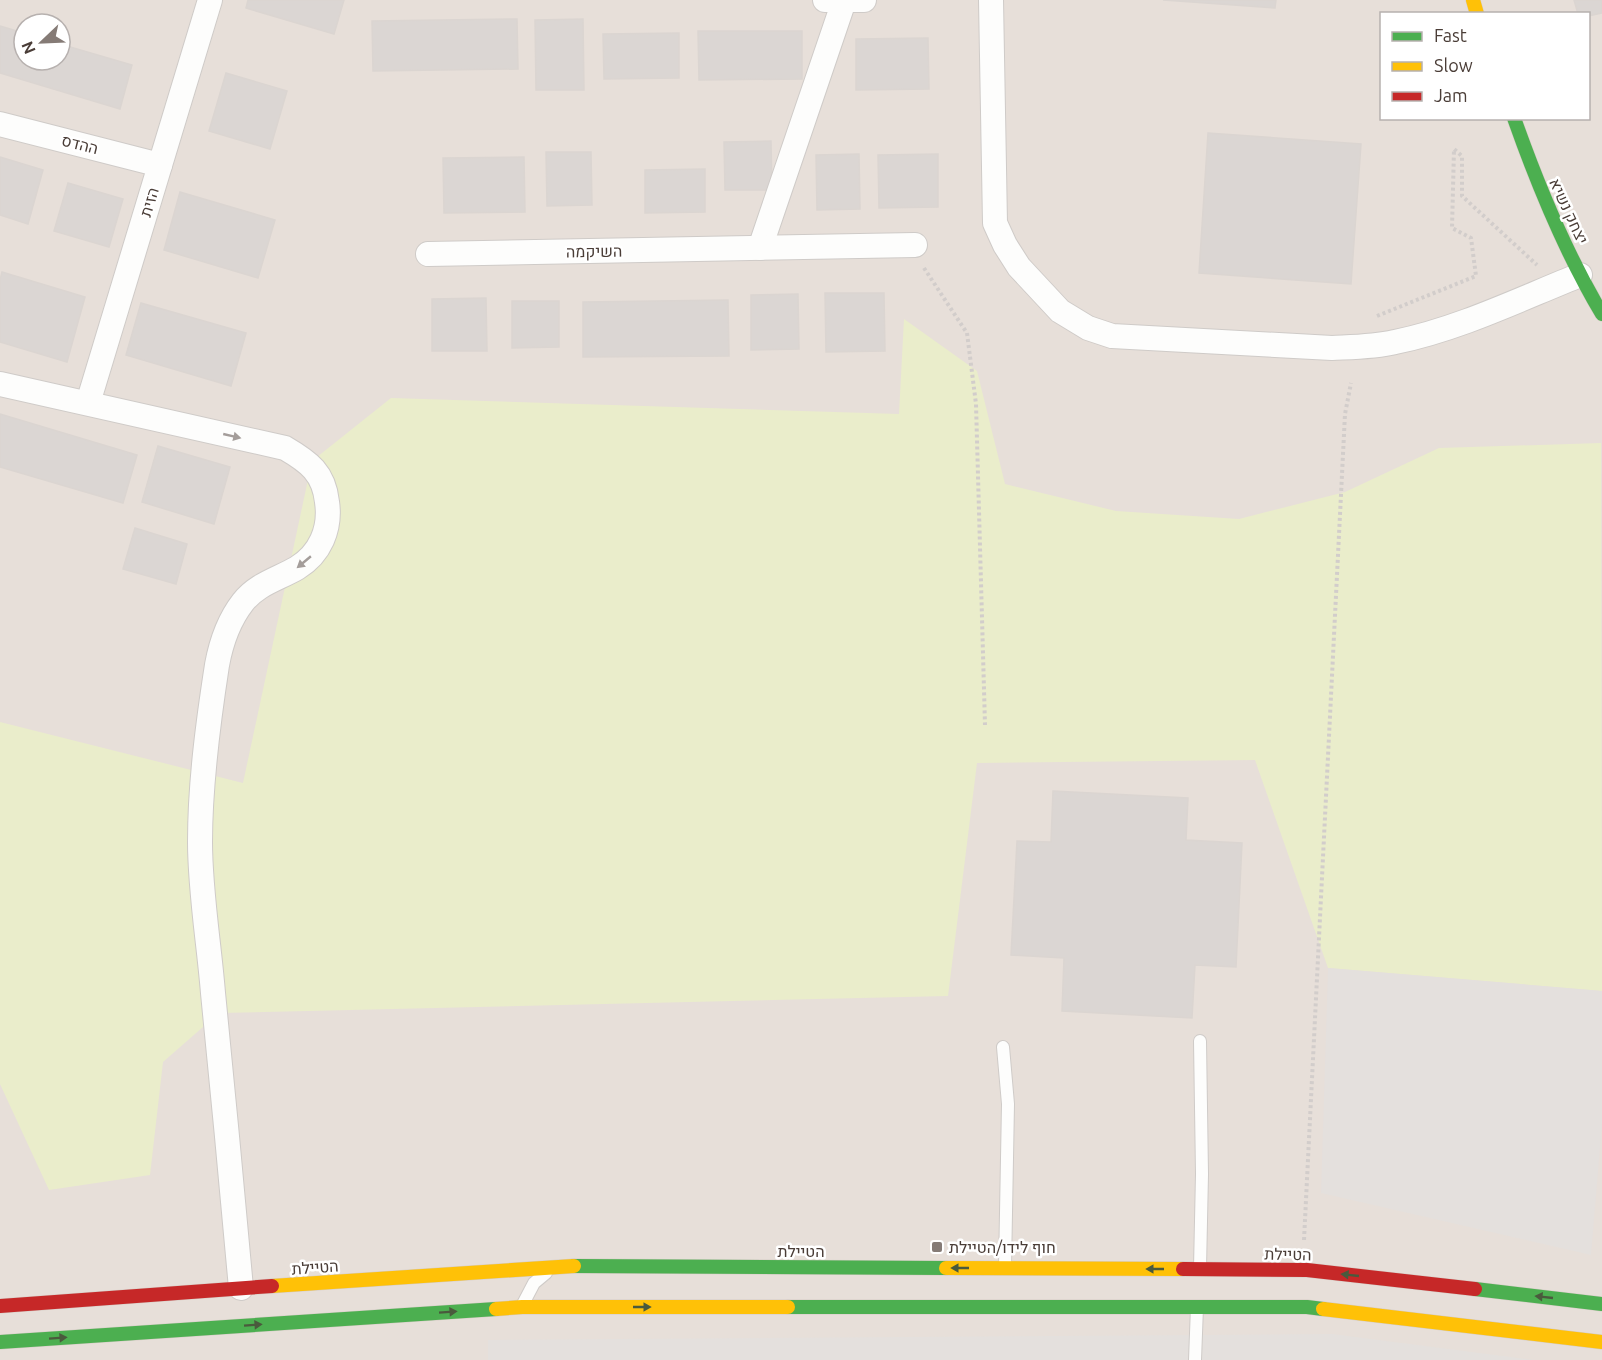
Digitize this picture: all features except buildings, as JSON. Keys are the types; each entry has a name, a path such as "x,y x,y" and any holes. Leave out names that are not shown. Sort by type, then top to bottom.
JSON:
{"main road":[{"name":"יצחק נשיא","path":"1515,120 1569,279 1602,314"},
{"name":"הטיילת","path":"0,1306 554,1266 1302,1270 1602,1304"},
{"path":"0,1342 522,1308 1197,1307 1307,1307 1602,1342"}],"street":[{"name":"הזית","path":"88,403 210,0"},
{"path":"760,248 844,0"},
{"path":"991,0 995,223 1005,245 1032,282 1060,311 1088,328 1112,336 1332,348 1359,347 1394,343 1442,329 1569,279"},
{"name":"ההדס","path":"0,124 160,165"},
{"name":"השיקמה","path":"428,254 915,245"},
{"path":"0,384 285,448 304,459 317,472 326,491 328,520 321,545 298,568 273,579 244,601 224,636 207,734 200,845 241,1288"}],"lane":[{"path":"1200,1041 1202,1174 1200,1270"},
{"path":"1003,1047 1008,1104 1005,1268"},
{"path":"522,1308 534,1283 554,1266"},
{"path":"1194,1360 1197,1307"}],"path":[{"path":"1373,317 1476,276 1471,238 1452,228 1454,148 1462,156 1462,196 1569,279"},
{"path":"915,245 923,268 966,333 976,404 985,725"},
{"path":"1302,1270 1345,414 1351,383"}],"shaded area":[{"path":"0,0 1602,0 1602,1360 0,1360"},
{"path":"1328,968 1602,991 1602,1124 1591,1255 1321,1193"},
{"path":"1332,1334 1534,1360 488,1360 488,1340"}],"green space":[{"path":"904,319 977,371 1005,484 1116,511 1239,519 1345,492 1439,448 1601,443 1602,991 1328,968 1255,760 977,763 948,996 219,1013 163,1062 150,1175 49,1190 0,1084 0,722 243,783 312,461 391,398 899,414"}],"traffic: fast":[{"path":"1515,120 1553,218 1602,314"},
{"path":"574,1266 946,1268"},
{"path":"1475,1289 1602,1304"},
{"path":"788,1307 1307,1307 1323,1309"},
{"path":"0,1342 496,1309"}],"traffic: slow":[{"path":"1473,0 1476,12"},
{"path":"272,1286 574,1266"},
{"path":"946,1268 1183,1269"},
{"path":"496,1309 522,1307 788,1307"},
{"path":"1323,1309 1602,1342"}],"traffic: jam":[{"path":"1183,1269 1307,1270 1475,1289"},
{"path":"0,1306 272,1286"}],"place":[{"name":"חוף לידו/הטיילת","path":"937,1247"}]}
